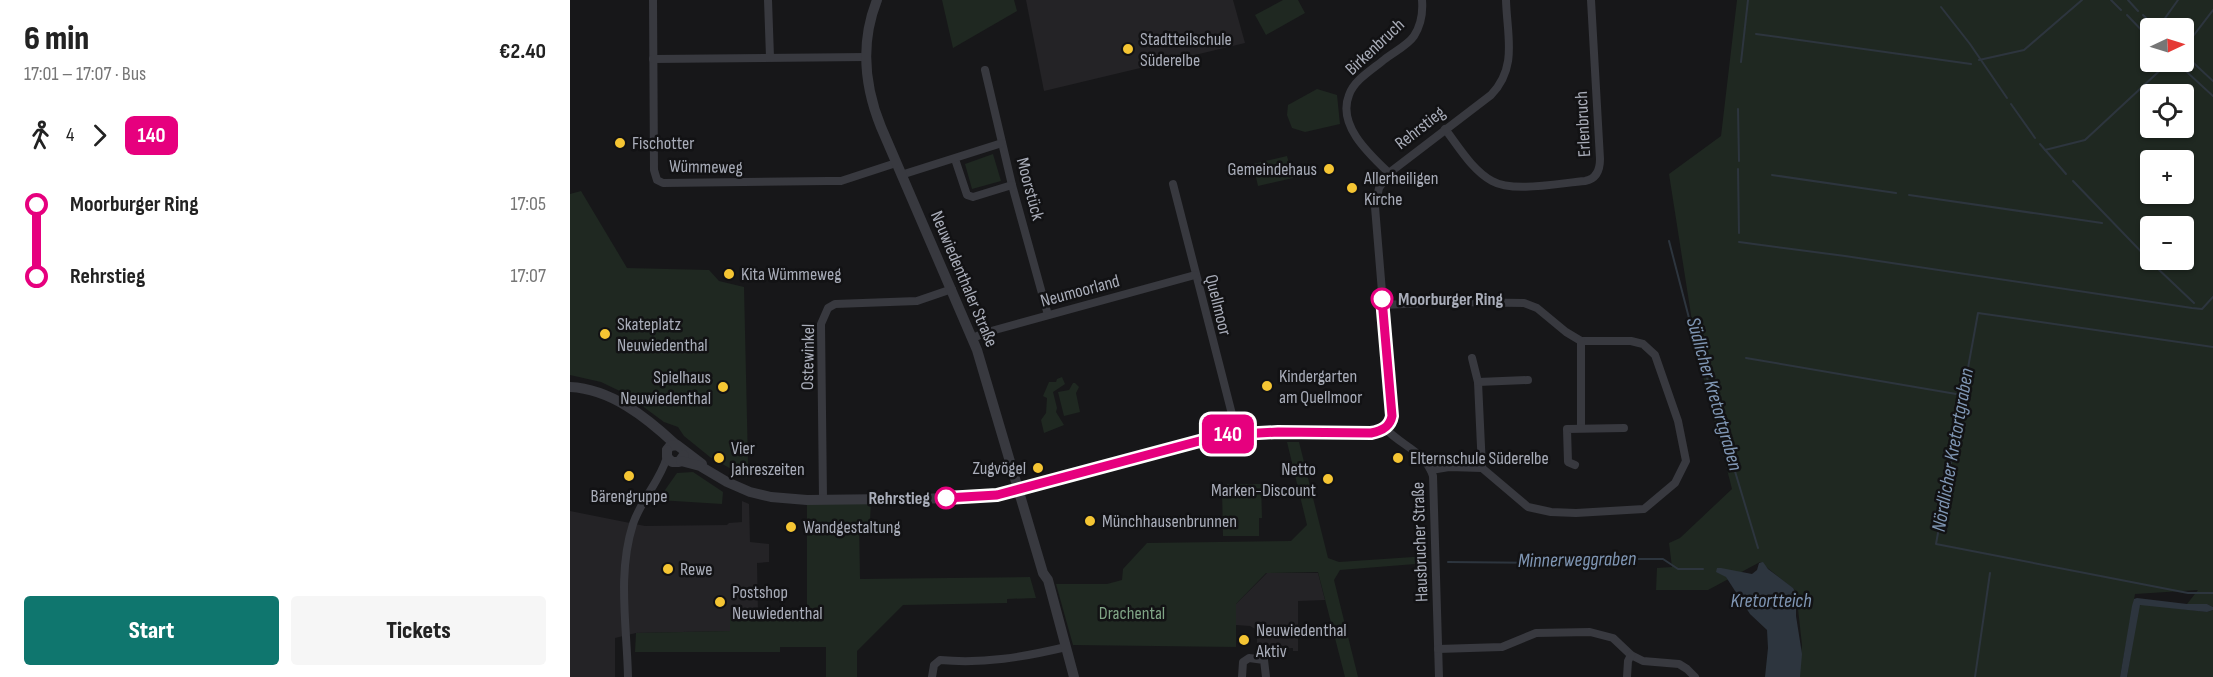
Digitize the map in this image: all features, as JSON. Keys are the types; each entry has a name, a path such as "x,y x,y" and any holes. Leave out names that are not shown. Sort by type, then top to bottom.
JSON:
{"street":[{"name":"Wümmeweg","path":"652,0 654,170 657,180 663,183 834,181 896,163"},
{"path":"768,0 770,57"},
{"name":"Neuwiedenthaler Straße","path":"877,0 869,26 866,57 870,98 973,338 987,378 1042,573 1048,580 1068,677"},
{"name":"Birkenbruch","path":"1389,173 1351,129 1346,113 1349,93 1362,78 1413,37 1421,22 1422,0"},
{"name":"Rehrstieg","path":"1385,428 1390,422 1392,413 1375,207 1379,188 1389,173 1491,95 1501,84 1509,60 1506,0"},
{"name":"Erlenbruch","path":"1445,129 1475,168 1491,181 1502,185 1520,186 1585,181 1594,177 1598,171 1600,159 1591,0"},
{"path":"653,59 866,57"},
{"name":"Moorstück","path":"985,70 1012,185 1048,315"},
{"path":"902,175 1002,143"},
{"path":"955,159 967,195 974,196 1012,185"},
{"name":"Quellmoor","path":"1173,184 1235,433"},
{"name":"Neumoorland","path":"973,338 1195,275"},
{"name":"Ostewinkel","path":"823,499 821,324 828,308 835,304 917,301 952,289"},
{"path":"1382,305 1450,302 1524,303 1537,308 1566,332 1581,341 1630,341 1643,344 1655,355 1678,421 1686,461 1675,483 1644,509 1551,512 1528,507 1482,468 1449,467 1431,470"},
{"path":"1581,341 1581,428"},
{"path":"1472,358 1478,382 1482,468"},
{"path":"1478,382 1527,380"},
{"path":"570,387 593,391 633,410 649,423 675,454 697,459 708,471 736,487 762,495 807,500 974,498 1018,489 1222,435 1235,433 1371,433 1385,428"},
{"name":"Hausbrucher Straße","path":"1385,428 1395,438 1422,456 1431,470 1435,488 1439,677"},
{"path":"1575,465 1568,462 1567,429 1624,428"},
{"path":"628,677 625,628 626,555 634,521 661,471 675,454"},
{"path":"1438,649 1502,647 1536,633 1586,632 1613,638 1631,655 1646,662 1679,664 1695,677"},
{"path":"932,677 933,665 940,660 971,663 1028,656 1063,648"},
{"name":"Neuwiedenthaler Straße","path":"1063,648 1074,677"},
{"path":"1627,677 1628,661 1631,655"},
{"path":"1242,677 1244,660 1258,658 1265,662 1266,677"}],"shaded area":[{"name":"Stadtteilschule Süderelbe","path":"1026,0 1233,0 1245,43 1044,91"},
{"path":"742,501 749,504 750,542 769,544 769,562 757,563 758,613 730,614 730,631 636,633 615,638 615,677 570,677 570,511 645,526 727,525 742,522"},
{"path":"1267,573 1318,573 1325,600 1298,601 1298,651 1293,651 1293,648 1257,649 1257,630 1250,626 1236,625 1236,604"}],"green space":[{"path":"942,0 1014,0 1017,11 953,48"},
{"path":"1283,0 1298,0 1305,13 1266,35 1255,15"},
{"path":"1737,0 2213,0 2213,607 2207,604 2187,604 2198,590 2135,594 2120,677 1799,677 1802,645 1796,591 1760,562 1708,590 1656,590 1657,568 1672,567 1669,543 1680,538 1732,489 1697,353 1669,174 1721,136"},
{"path":"1317,89 1337,95 1340,124 1305,132 1292,128 1287,115 1288,105"},
{"path":"993,154 1001,181 972,189 965,164"},
{"path":"1287,156 1293,178 1258,186 1253,164"},
{"path":"581,191 627,268 709,270 719,281 744,287 747,478 710,457 684,436 678,427 664,422 626,394 601,382 570,375 570,194"},
{"path":"1062,377 1065,384 1053,392 1056,412 1064,425 1044,433 1041,420 1046,413 1047,398 1043,396 1049,382 1056,382"},
{"path":"1073,383 1079,387 1076,393 1080,412 1064,416 1058,392 1069,390"},
{"name":"Drachental","path":"1287,442 1299,442 1328,558 1339,562 1428,556 1428,563 1340,570 1334,580 1358,677 1345,677 1318,572 1266,573 1236,604 1236,647 1073,645 1056,584 1107,584 1122,580 1123,569 1147,543 1291,541 1307,525"},
{"path":"693,472 723,492 722,504 658,500 677,473"},
{"path":"1227,484 1261,484 1262,518 1259,518 1259,536 1223,536 1222,489 1227,489"},
{"path":"871,499 870,522 859,523 860,579 1030,577 1036,598 1007,599 1007,603 903,605 857,651 857,677 826,677 826,647 780,647 780,652 635,652 636,633 730,631 730,614 807,613 807,500"},
{"path":"2142,604 2207,612 2213,610 2213,677 2127,677 2138,607"}],"water":[{"name":"Kretortteich","path":"1763,562 1796,593 1796,616 1802,654 1800,677 1765,677 1767,630 1750,614 1726,577 1716,572 1717,568 1721,568 1752,574 1757,570 1759,563"},
{"path":"2134,599 2207,604 2213,607 2213,610 2207,612 2140,605 2127,677 2120,677 2132,606"}],"waterway":[{"path":"1741,62 1748,0"},
{"path":"1979,60 2024,50 2082,0"},
{"path":"2111,0 2121,10"},
{"path":"2128,0 2138,11"},
{"path":"2165,18 2178,0"},
{"path":"1941,7 2007,98"},
{"path":"2194,35 2213,10"},
{"path":"2127,15 2140,29"},
{"path":"2143,15 2146,18"},
{"path":"1756,34 1971,64"},
{"path":"2194,63 2213,81"},
{"path":"2045,150 2085,140 2158,72"},
{"path":"2187,72 2213,96"},
{"path":"2011,104 2035,138"},
{"path":"1738,109 1739,161"},
{"path":"2040,144 2066,174"},
{"path":"1738,169 1739,233"},
{"path":"1772,175 1896,193"},
{"path":"2073,181 2194,303"},
{"path":"1909,195 2102,223"},
{"name":"Südlicher Kretortgraben","path":"1669,241 1689,318 1758,548"},
{"path":"1739,242 2192,308 2202,309 2213,297"},
{"name":"Nördlicher Kretortgraben","path":"2213,347 1978,313 1936,544 2188,593 2213,593"},
{"path":"1746,358 1962,395"},
{"name":"Minnerweggraben","path":"1448,562 1571,563 1610,559 1663,559 1678,569 1703,569"},
{"path":"1975,677 1990,573"}],"bus line":[{"name":"140","path":"946,498 997,495 1222,435 1381,431 1392,416 1382,299"}],"place":[{"name":"Stadtteilschule Süderelbe","path":"1128,49"},
{"name":"Fischotter","path":"620,143"},
{"name":"Gemeindehaus","path":"1329,169"},
{"name":"Allerheiligen Kirche","path":"1352,188"},
{"name":"Kita Wümmeweg","path":"729,274"},
{"name":"Moorburger Ring","path":"1382,299"},
{"name":"Skateplatz Neuwiedenthal","path":"605,334"},
{"name":"Kindergarten am Quellmoor","path":"1267,386"},
{"name":"Spielhaus Neuwiedenthal","path":"723,387"},
{"name":"Vier Jahreszeiten","path":"719,458"},
{"name":"Elternschule Süderelbe","path":"1398,458"},
{"name":"Zugvögel","path":"1038,468"},
{"name":"Bärengruppe","path":"629,476"},
{"name":"Netto Marken-Discount","path":"1328,479"},
{"name":"Rehrstieg","path":"946,498"},
{"name":"Münchhausenbrunnen","path":"1090,521"},
{"name":"Wandgestaltung","path":"791,527"},
{"name":"Rewe","path":"668,569"},
{"name":"Postshop Neuwiedenthal","path":"720,602"},
{"name":"Neuwiedenthal Aktiv","path":"1244,640"}]}
